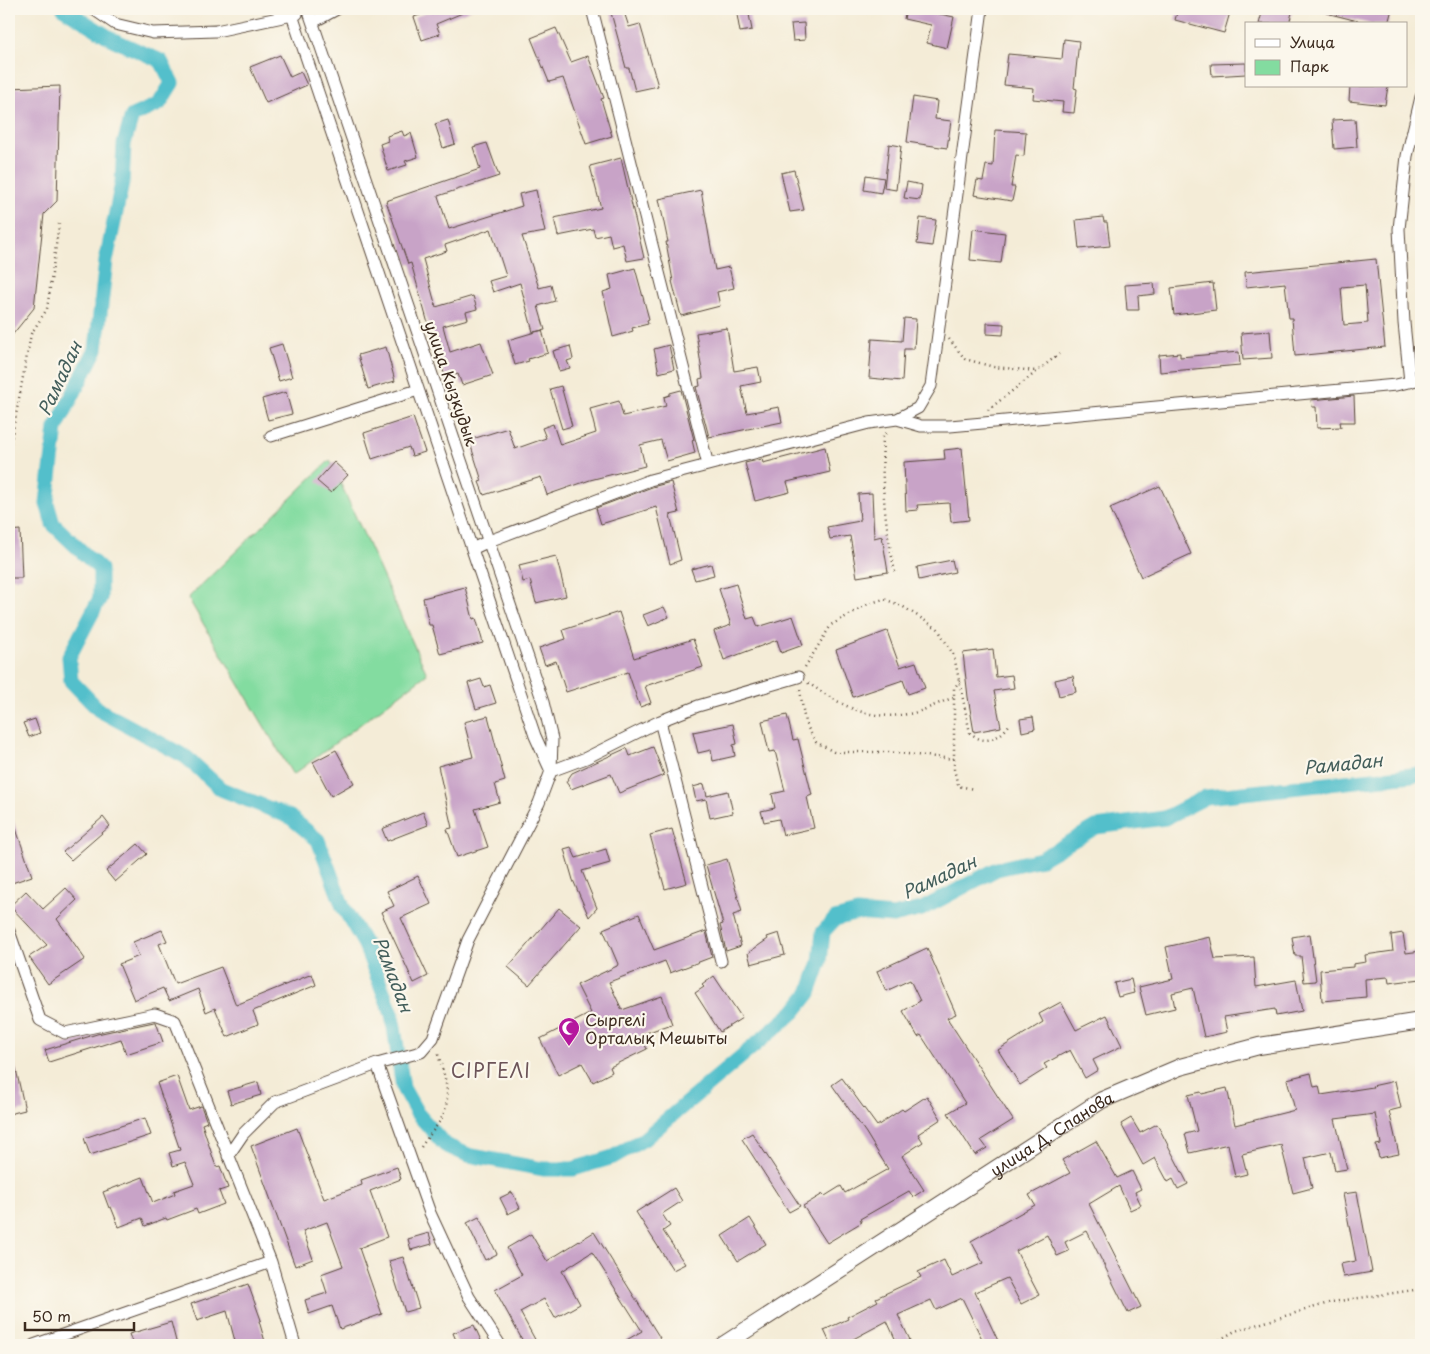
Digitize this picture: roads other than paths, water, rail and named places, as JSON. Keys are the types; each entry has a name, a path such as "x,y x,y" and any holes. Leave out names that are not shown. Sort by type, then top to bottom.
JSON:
{"main road":[{"name":"улица Д. Спанова","path":"723,1345 1102,1100 1180,1067 1259,1046 1421,1021"}],"street":[{"path":"93,9 115,24 153,33 216,31 308,9"},
{"name":"улица Кызкудык","path":"308,9 543,702 552,739 551,771 539,803 468,940 433,1038 421,1052 377,1064"},
{"path":"313,22 337,9"},
{"path":"592,9 708,465"},
{"path":"472,549 650,480 869,423 897,419 918,408 931,386 982,9"},
{"path":"291,12 535,736 551,771 586,758 660,721 698,706 798,677"},
{"path":"897,419 921,426 968,424 1396,385 1416,380 1404,323 1399,230 1407,156 1421,97"},
{"path":"333,138 349,130"},
{"path":"400,335 417,329"},
{"path":"271,436 418,390"},
{"path":"660,721 721,961"},
{"path":"9,931 40,1020 65,1033 154,1014 175,1021 271,1262 295,1345"},
{"path":"228,1156 243,1134 275,1102 377,1064 430,1213 470,1297 500,1345"},
{"path":"34,1345 271,1262"}],"waterway":[{"name":"Рамадан","path":"64,9 112,39 161,61 172,83 159,104 132,116 124,144 122,183 106,261 96,349 56,428 47,503 53,524 100,569 100,598 69,657 71,681 99,710 186,757 221,789 290,817 318,840 343,907 364,943 392,1014 403,1088 417,1113 445,1145 468,1155 543,1169 573,1169 613,1157 644,1139 794,1012 809,993 820,962 823,932 835,919 857,913 893,916 922,909 997,869 1041,859 1096,827 1165,818 1206,797 1421,774"}],"place":[{"name":"Сыргелі Орталық Мешыты","path":"569,1047"}],"district":[{"name":"СІРГЕЛІ","path":"491,1070"}]}
